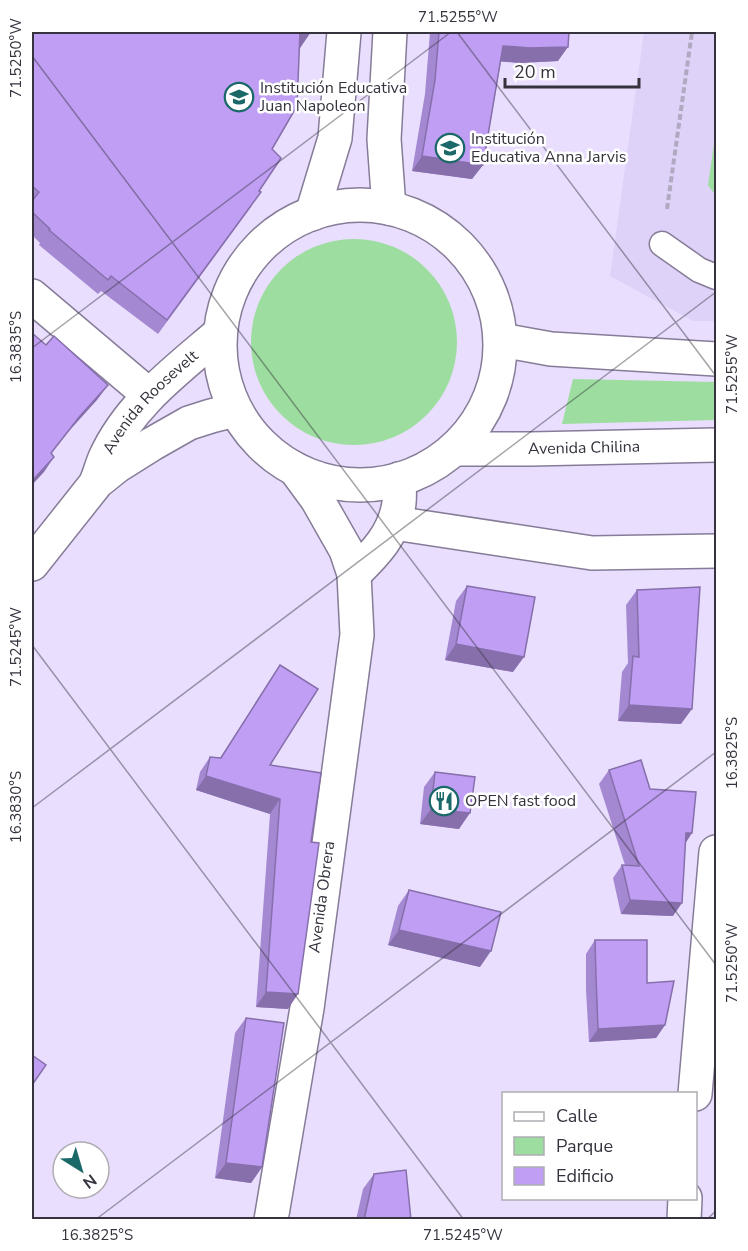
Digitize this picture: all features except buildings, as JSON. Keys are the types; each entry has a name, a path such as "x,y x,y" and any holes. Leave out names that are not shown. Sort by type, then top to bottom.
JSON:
{"street":[{"path":"312,214 335,138 344,32"},
{"path":"389,208 384,139 390,32"},
{"path":"350,205 389,208 418,217 445,233 468,254 485,280 496,309 501,340 498,371 489,399 474,426 454,449 428,467 399,479 373,484 346,484 320,479 295,469 271,454 250,434 236,410 226,386 220,360 220,333 225,307 235,283 249,260 267,241 288,225 312,214 350,205"},
{"path":"32,296 149,396"},
{"name":"Avenida Roosevelt","path":"97,482 105,458 133,414 149,396 220,333"},
{"path":"501,340 551,349 717,359"},
{"name":"Avenida Roosevelt","path":"32,564 97,482 117,466 189,423 236,410"},
{"name":"Avenida Chilina","path":"454,449 717,445"},
{"name":"Avenida Obrera","path":"271,1220 307,1008 357,634 354,574 346,550 317,499 295,469"},
{"path":"354,574 383,543 394,523 399,502 399,479"},
{"path":"394,523 592,553 717,551"},
{"path":"702,1090 717,852"},
{"path":"684,1220 685,1200"}],"lane":[{"path":"663,244 699,270 717,277"}],"path":[{"path":"663,244 692,32"}],"shaded area":[{"path":"644,32 716,32 716,321 693,321 610,276"}],"green space":[{"path":"716,130 716,196 708,185"},
{"path":"344,239 364,239 384,243 403,251 420,262 434,276 453,312 457,342 453,372 445,391 434,408 420,422 384,441 364,445 344,445 324,441 305,433 288,422 274,408 255,372 251,352 251,332 255,312 263,293 274,276 288,262 324,243"},
{"path":"573,379 716,382 716,420 562,424"}],"place":[{"name":"Institución Educativa Juan Napoleon","path":"239,97"},
{"name":"Institución Educativa Anna Jarvis","path":"450,148"},
{"name":"OPEN fast food","path":"444,801"}]}
